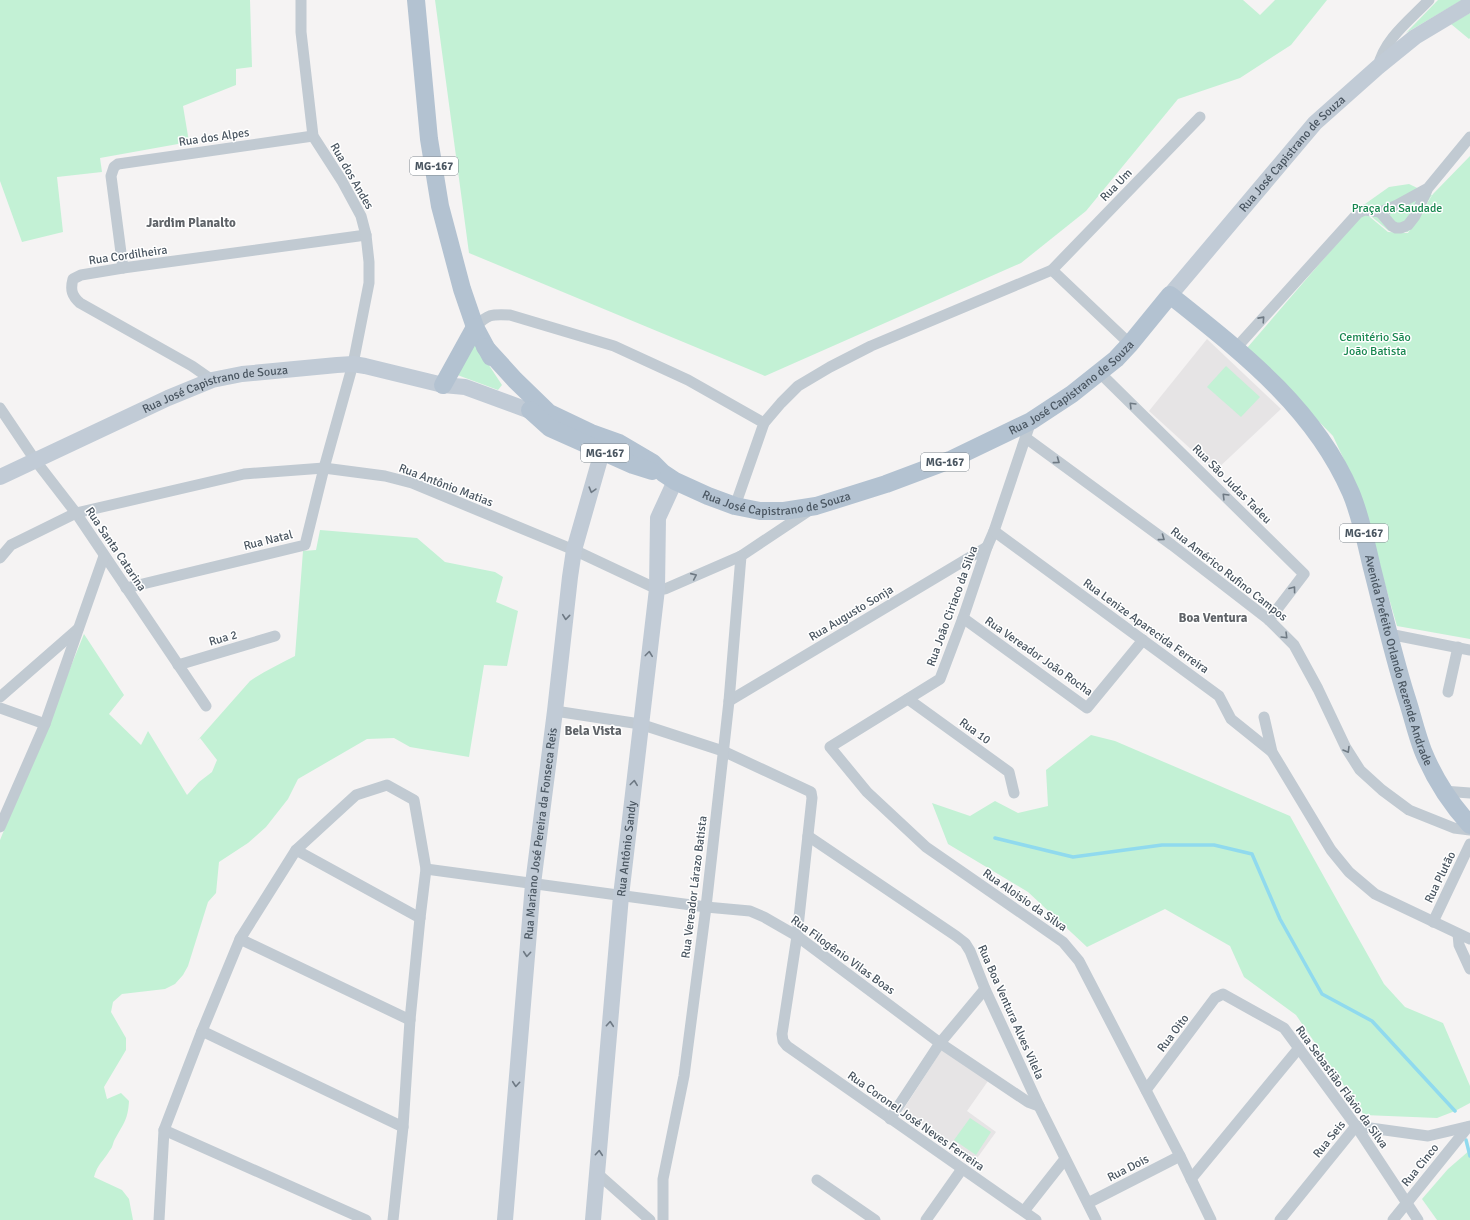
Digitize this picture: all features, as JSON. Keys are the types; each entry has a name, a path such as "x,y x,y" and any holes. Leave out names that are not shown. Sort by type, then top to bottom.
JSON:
{"main road":[{"name":"MG-167","path":"416,0 429,139 440,206 462,289 475,327 503,379 531,411 550,428"},
{"name":"Rua José Capistrano de Souza","path":"550,428 602,452 669,477 708,496 735,506 760,510 784,511 816,506 886,484 1028,429 1116,359 1170,295"},
{"name":"Avenida Prefeito Orlando Rezende Andrade","path":"1170,295 1236,348 1286,395 1308,420 1323,441 1337,465 1351,493 1361,522 1389,634 1423,750 1443,791 1458,812 1470,825"},
{"path":"443,385 475,327"},
{"name":"MG-167","path":"485,347 515,380 549,413 591,433"},
{"name":"Rua José Capistrano de Souza","path":"591,433 619,444 653,463 669,477"},
{"path":"602,452 606,448 619,444"}],"street":[{"name":"Rua dos Andes","path":"301,0 300,32 313,136 353,199 361,216 366,235 369,262 369,283 353,364"},
{"name":"Rua José Capistrano de Souza","path":"1170,295 1315,123 1378,67 1429,0"},
{"name":"Rua José Capistrano de Souza","path":"1398,41 1415,37 1470,4"},
{"name":"Rua Um","path":"1052,270 1200,117"},
{"name":"Rua dos Alpes","path":"123,268 111,176 114,167 118,164 313,136"},
{"path":"1380,212 1392,226 1396,228 1401,228 1408,225 1415,216 1428,188 1469,140"},
{"path":"1236,348 1358,213 1364,210 1380,212 1397,205 1428,188"},
{"name":"Rua Cordilheira","path":"212,380 192,366 80,303 73,297 71,288 73,279 81,275 123,268 366,235"},
{"path":"735,506 764,423 798,386 830,367 871,346 1052,270 1130,344"},
{"path":"475,327 485,316 498,314 510,315 614,346 688,380 764,423"},
{"name":"Rua José Capistrano de Souza","path":"0,477 168,398 212,380 242,374 337,365 353,364 443,385 465,386 591,433"},
{"name":"Rua Natal","path":"126,588 305,544 324,468 353,364"},
{"name":"Rua São Judas Tadeu","path":"1100,373 1304,574 1269,620"},
{"name":"Rua José Capistrano de Souza","path":"443,385 462,396 550,428"},
{"name":"Rua Santa Catarina","path":"0,408 35,460 76,513 206,706"},
{"name":"Rua João Ciriaco da Silva","path":"830,746 940,679 994,530 1028,429"},
{"name":"Rua Américo Rufino Campos","path":"1028,429 1172,545 1269,620 1294,644 1318,689 1346,748 1360,770 1382,790 1409,810 1454,828 1470,830"},
{"name":"Rua Mariano José Pereira da Fonseca Reis","path":"505,1220 533,884 574,550 602,452"},
{"name":"Rua Antônio Matias","path":"0,558 11,545 76,513 244,474 324,468 385,476 412,484 574,550 657,589"},
{"name":"Rua Antônio Sandy","path":"593,1220 621,896 657,589 658,518 669,477"},
{"path":"657,589 665,589 741,556 816,506"},
{"name":"Rua Lenize Aparecida Ferreira","path":"994,530 1219,696 1231,719 1272,752"},
{"name":"Rua Augusto Sonja","path":"729,701 987,547"},
{"path":"1,821 45,724 104,556"},
{"name":"Rua Vereador Lárazo Batista","path":"664,1220 663,1178 684,1076 706,907 729,701 741,556"},
{"name":"Rua Vereador João Rocha","path":"963,618 1087,708 1143,640"},
{"path":"0,697 79,628"},
{"path":"1389,634 1470,650"},
{"name":"Rua 2","path":"178,665 275,636"},
{"path":"1448,692 1458,647"},
{"name":"Rua 10","path":"908,699 1009,772 1014,793"},
{"path":"0,708 45,724"},
{"path":"555,711 640,724 723,751 811,792 812,798 797,936"},
{"path":"1264,717 1272,752 1331,850 1349,872 1375,894 1470,939"},
{"name":"Rua Aloisio da Silva","path":"830,746 866,792 926,847 1063,942 1079,961 1180,1156 1211,1220"},
{"path":"159,1220 164,1130 202,1031 240,939 296,850 356,795 387,785 414,800 426,869 410,1020 403,1126 393,1220"},
{"path":"1443,791 1470,793"},
{"name":"Rua Boa Ventura Alves Vilela","path":"808,836 965,943 970,951 985,988 1039,1106 1096,1220"},
{"name":"Rua Plutão","path":"1433,922 1470,844"},
{"path":"296,850 420,918"},
{"name":"Rua Filogênio Vilas Boas","path":"426,869 621,896 750,911 764,917 797,936 940,1043 1028,1102 1039,1106"},
{"path":"1458,934 1459,945 1470,969"},
{"name":"Rua Coronel José Neves Ferreira","path":"797,936 782,1034 783,1041 787,1046 1036,1220"},
{"path":"240,939 410,1020"},
{"path":"890,1119 940,1043 985,988"},
{"name":"Rua Oito","path":"1146,1090 1215,998 1223,994"},
{"name":"Rua Sebastião Flávio da Silva","path":"1223,994 1284,1028 1356,1126 1418,1220"},
{"path":"202,1031 403,1126"},
{"path":"1191,1179 1299,1048"},
{"name":"Rua Seis","path":"1280,1220 1356,1126 1428,1136 1469,1127"},
{"name":"Rua Cinco","path":"1393,1220 1469,1127"},
{"path":"164,1130 366,1220"},
{"name":"Rua Dois","path":"1088,1203 1180,1156"},
{"path":"1024,1211 1065,1158"},
{"path":"926,1220 962,1169"},
{"path":"598,1174 650,1220"},
{"path":"818,1180 875,1220"}],"shaded area":[{"path":"1207,339 1281,409 1215,471 1149,411"},
{"path":"943,1048 988,1081 967,1111 996,1132 975,1161 903,1110"}],"green space":[{"path":"0,0 250,0 252,67 236,69 236,85 183,106 189,142 100,158 102,172 57,177 63,232 22,242 0,181"},
{"path":"435,0 1243,0 1260,15 1275,0 1327,0 1291,45 1240,78 1178,99 1086,211 1021,263 765,376 469,253"},
{"path":"1438,0 1462,0 1406,33"},
{"path":"1470,13 1470,38 1469,39 1451,24"},
{"name":"Cemitério São João Batista","path":"1470,156 1470,639 1397,626 1358,490 1333,436 1247,348 1364,212 1388,232 1408,233 1433,194"},
{"name":"Praça da Saudade","path":"1409,184 1432,195 1408,232 1389,231 1366,212 1365,204 1389,187"},
{"path":"471,338 502,385 498,390 452,373"},
{"path":"1226,366 1260,397 1241,417 1207,387"},
{"path":"320,530 417,538 445,562 495,572 503,577 496,602 518,611 507,666 484,665 469,757 410,747 394,738 367,739 298,779 288,799 266,827 248,843 219,862 216,893 208,902 188,966 183,975 175,984 165,989 122,994 113,1002 111,1012 126,1038 126,1050 104,1087 107,1099 121,1093 129,1101 127,1117 114,1140 111,1149 99,1165 94,1177 122,1190 129,1199 133,1220 0,1220 0,840 84,634 124,695 109,714 141,745 148,731 187,795 199,782 212,772 217,760 200,738 197,741 250,681 295,656 303,551 316,550"},
{"path":"1091,735 1115,741 1290,816 1384,984 1405,1007 1443,1023 1470,1086 1470,1103 1437,1118 1364,1115 1296,1015 1244,977 1230,946 1165,909 1087,947 1028,892 948,844 932,803 970,816 995,801 1018,813 1048,806 1046,770"},
{"path":"970,1118 991,1132 976,1155 954,1140"},
{"path":"1470,1150 1470,1220 1437,1220 1422,1199 1448,1169"}],"waterway":[{"path":"995,838 1073,857 1162,845 1214,845 1252,854 1280,919 1322,994 1372,1021 1455,1111"},
{"path":"1466,1140 1470,1156"}],"district":[{"name":"Jardim Planalto","path":"191,222"},
{"name":"Boa Ventura","path":"1213,617"},
{"name":"Bela Vista","path":"593,730"}]}
